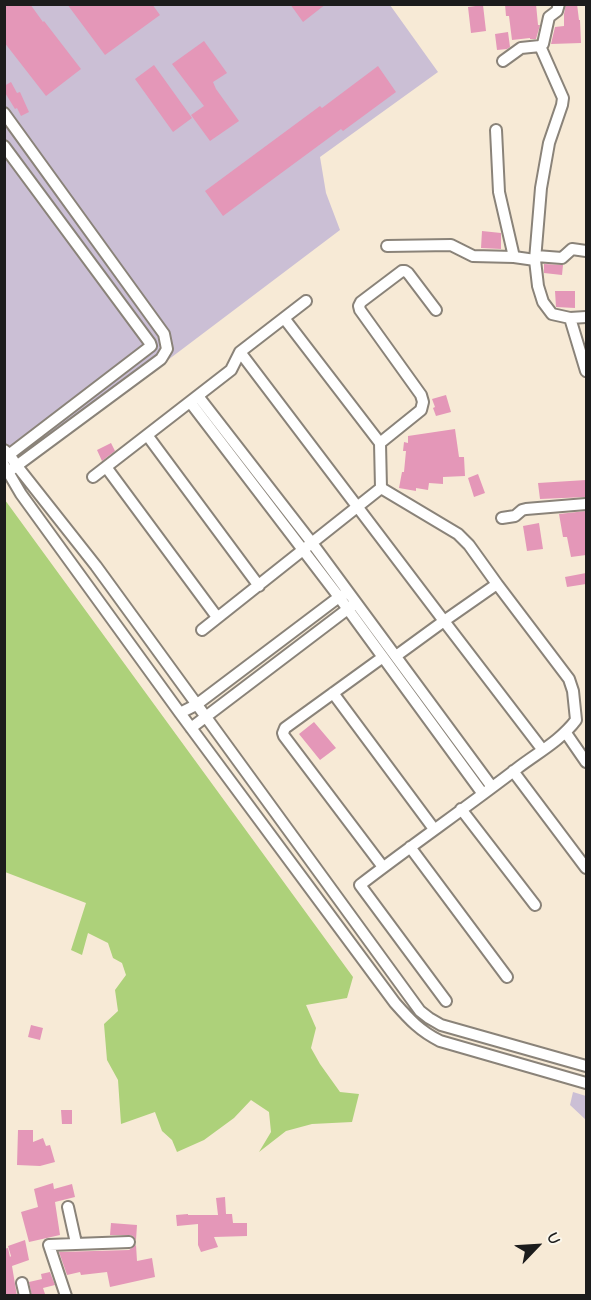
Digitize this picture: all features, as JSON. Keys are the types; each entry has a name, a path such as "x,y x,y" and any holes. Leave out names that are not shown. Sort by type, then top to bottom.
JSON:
{"street":[{"path":"503,61 521,48 540,46 544,42 549,17 557,10 559,4"},
{"path":"540,46 563,98 549,143 541,188 536,258 538,286 543,302 552,314 570,318 586,317"},
{"path":"4,112 164,334 167,349 160,359 8,469"},
{"path":"496,130 499,192 514,257"},
{"path":"4,146 152,346"},
{"path":"387,246 451,245 473,256 536,258 562,258 572,249 586,251"},
{"path":"380,443 422,410 423,402 421,395 359,306 361,302 405,271 436,310"},
{"path":"93,477 231,370 240,352 306,301"},
{"path":"284,318 380,443 381,488"},
{"path":"570,318 586,371"},
{"path":"166,345 152,346 6,454 8,469 21,494 191,728 413,1024 425,1034 440,1041 586,1083"},
{"path":"240,352 542,749"},
{"path":"194,399 344,595 383,657 488,791"},
{"path":"147,435 259,586"},
{"path":"106,467 217,617"},
{"path":"8,469 96,566 420,1011 441,1025 586,1066"},
{"path":"202,630 381,488"},
{"path":"381,488 458,534 470,545 569,679 573,691 576,720 566,733 360,885 446,1001"},
{"path":"502,518 514,516 526,508 586,504"},
{"path":"396,656 497,584"},
{"path":"180,713 196,705 344,595"},
{"path":"191,728 352,606"},
{"path":"352,606 396,656 488,791"},
{"path":"383,657 285,728 283,733 383,867"},
{"path":"333,693 434,829"},
{"path":"566,733 586,762"},
{"path":"513,771 586,868"},
{"path":"461,809 535,905"},
{"path":"410,847 507,977"},
{"path":"68,1207 76,1243"},
{"path":"66,1296 49,1245 129,1242"},
{"path":"22,1283 25,1296"}],"shaded area":[{"path":"5,5 390,5 438,72 320,157 326,193 340,230 5,483"},
{"path":"573,1092 586,1096 586,1120 570,1105"}],"green space":[{"path":"5,500 353,977 347,998 306,1005 316,1028 311,1048 320,1064 340,1092 359,1094 352,1122 312,1124 286,1131 259,1152 271,1132 269,1112 251,1100 234,1118 204,1140 177,1152 172,1140 162,1131 155,1112 121,1124 118,1080 107,1060 104,1024 118,1011 115,990 126,975 122,963 113,958 108,943 88,933 82,955 71,950 86,903 5,872"}],"building":[{"path":"4,4 30,4 81,69 46,96 4,42"},
{"path":"67,4 152,4 160,15 105,55"},
{"path":"290,4 326,4 303,22"},
{"path":"505,4 536,4 538,25 540,25 536,39 512,40"},
{"path":"566,4 577,4 581,43 551,44 555,27 564,26"},
{"path":"483,5 486,31 471,33 468,7"},
{"path":"508,32 510,47 497,50 495,34"},
{"path":"204,41 227,73 213,82 216,89 239,121 210,141 191,115 204,106 172,64"},
{"path":"154,65 192,118 173,132 135,79"},
{"path":"378,66 396,92 343,131 341,129 223,216 205,191"},
{"path":"11,82 17,93 20,92 29,112 21,116 4,91 4,86"},
{"path":"482,231 501,233 501,249 481,248"},
{"path":"544,264 563,265 562,275 544,273"},
{"path":"555,291 575,291 575,308 556,307"},
{"path":"446,395 451,412 436,416 432,399"},
{"path":"455,429 459,457 464,457 465,476 443,477 443,484 429,483 428,490 416,488 416,491 399,488 402,472 404,472 406,451 403,451 404,442 408,443 408,436"},
{"path":"111,443 115,451 102,461 97,450"},
{"path":"478,474 485,493 474,497 468,478"},
{"path":"586,480 586,497 540,499 538,483"},
{"path":"586,511 586,555 571,557 567,537 563,537 559,514"},
{"path":"539,523 543,549 527,551 523,526"},
{"path":"586,573 586,584 567,587 565,577"},
{"path":"314,722 336,748 320,760 299,734"},
{"path":"31,1025 43,1028 40,1040 28,1037"},
{"path":"61,1110 72,1110 72,1124 62,1124"},
{"path":"18,1130 33,1130 33,1142 43,1138 46,1146 50,1145 55,1162 40,1166 17,1165"},
{"path":"53,1183 54,1189 72,1184 75,1197 55,1202 60,1235 29,1242 21,1212 38,1207 34,1189"},
{"path":"225,1197 226,1214 232,1214 233,1223 247,1223 247,1236 214,1237 218,1247 201,1252 198,1245 198,1224 177,1226 176,1215 218,1215 216,1198"},
{"path":"111,1223 137,1225 136,1240 129,1235 110,1235"},
{"path":"25,1240 29,1260 12,1266 17,1296 4,1296 4,1249 8,1248 10,1257 8,1246"},
{"path":"136,1245 137,1261 152,1258 155,1277 110,1287 107,1272 81,1275 80,1272 67,1275 59,1252 129,1250"},
{"path":"50,1272 55,1285 43,1288 45,1294 32,1296 29,1282 42,1279 41,1274"}]}
